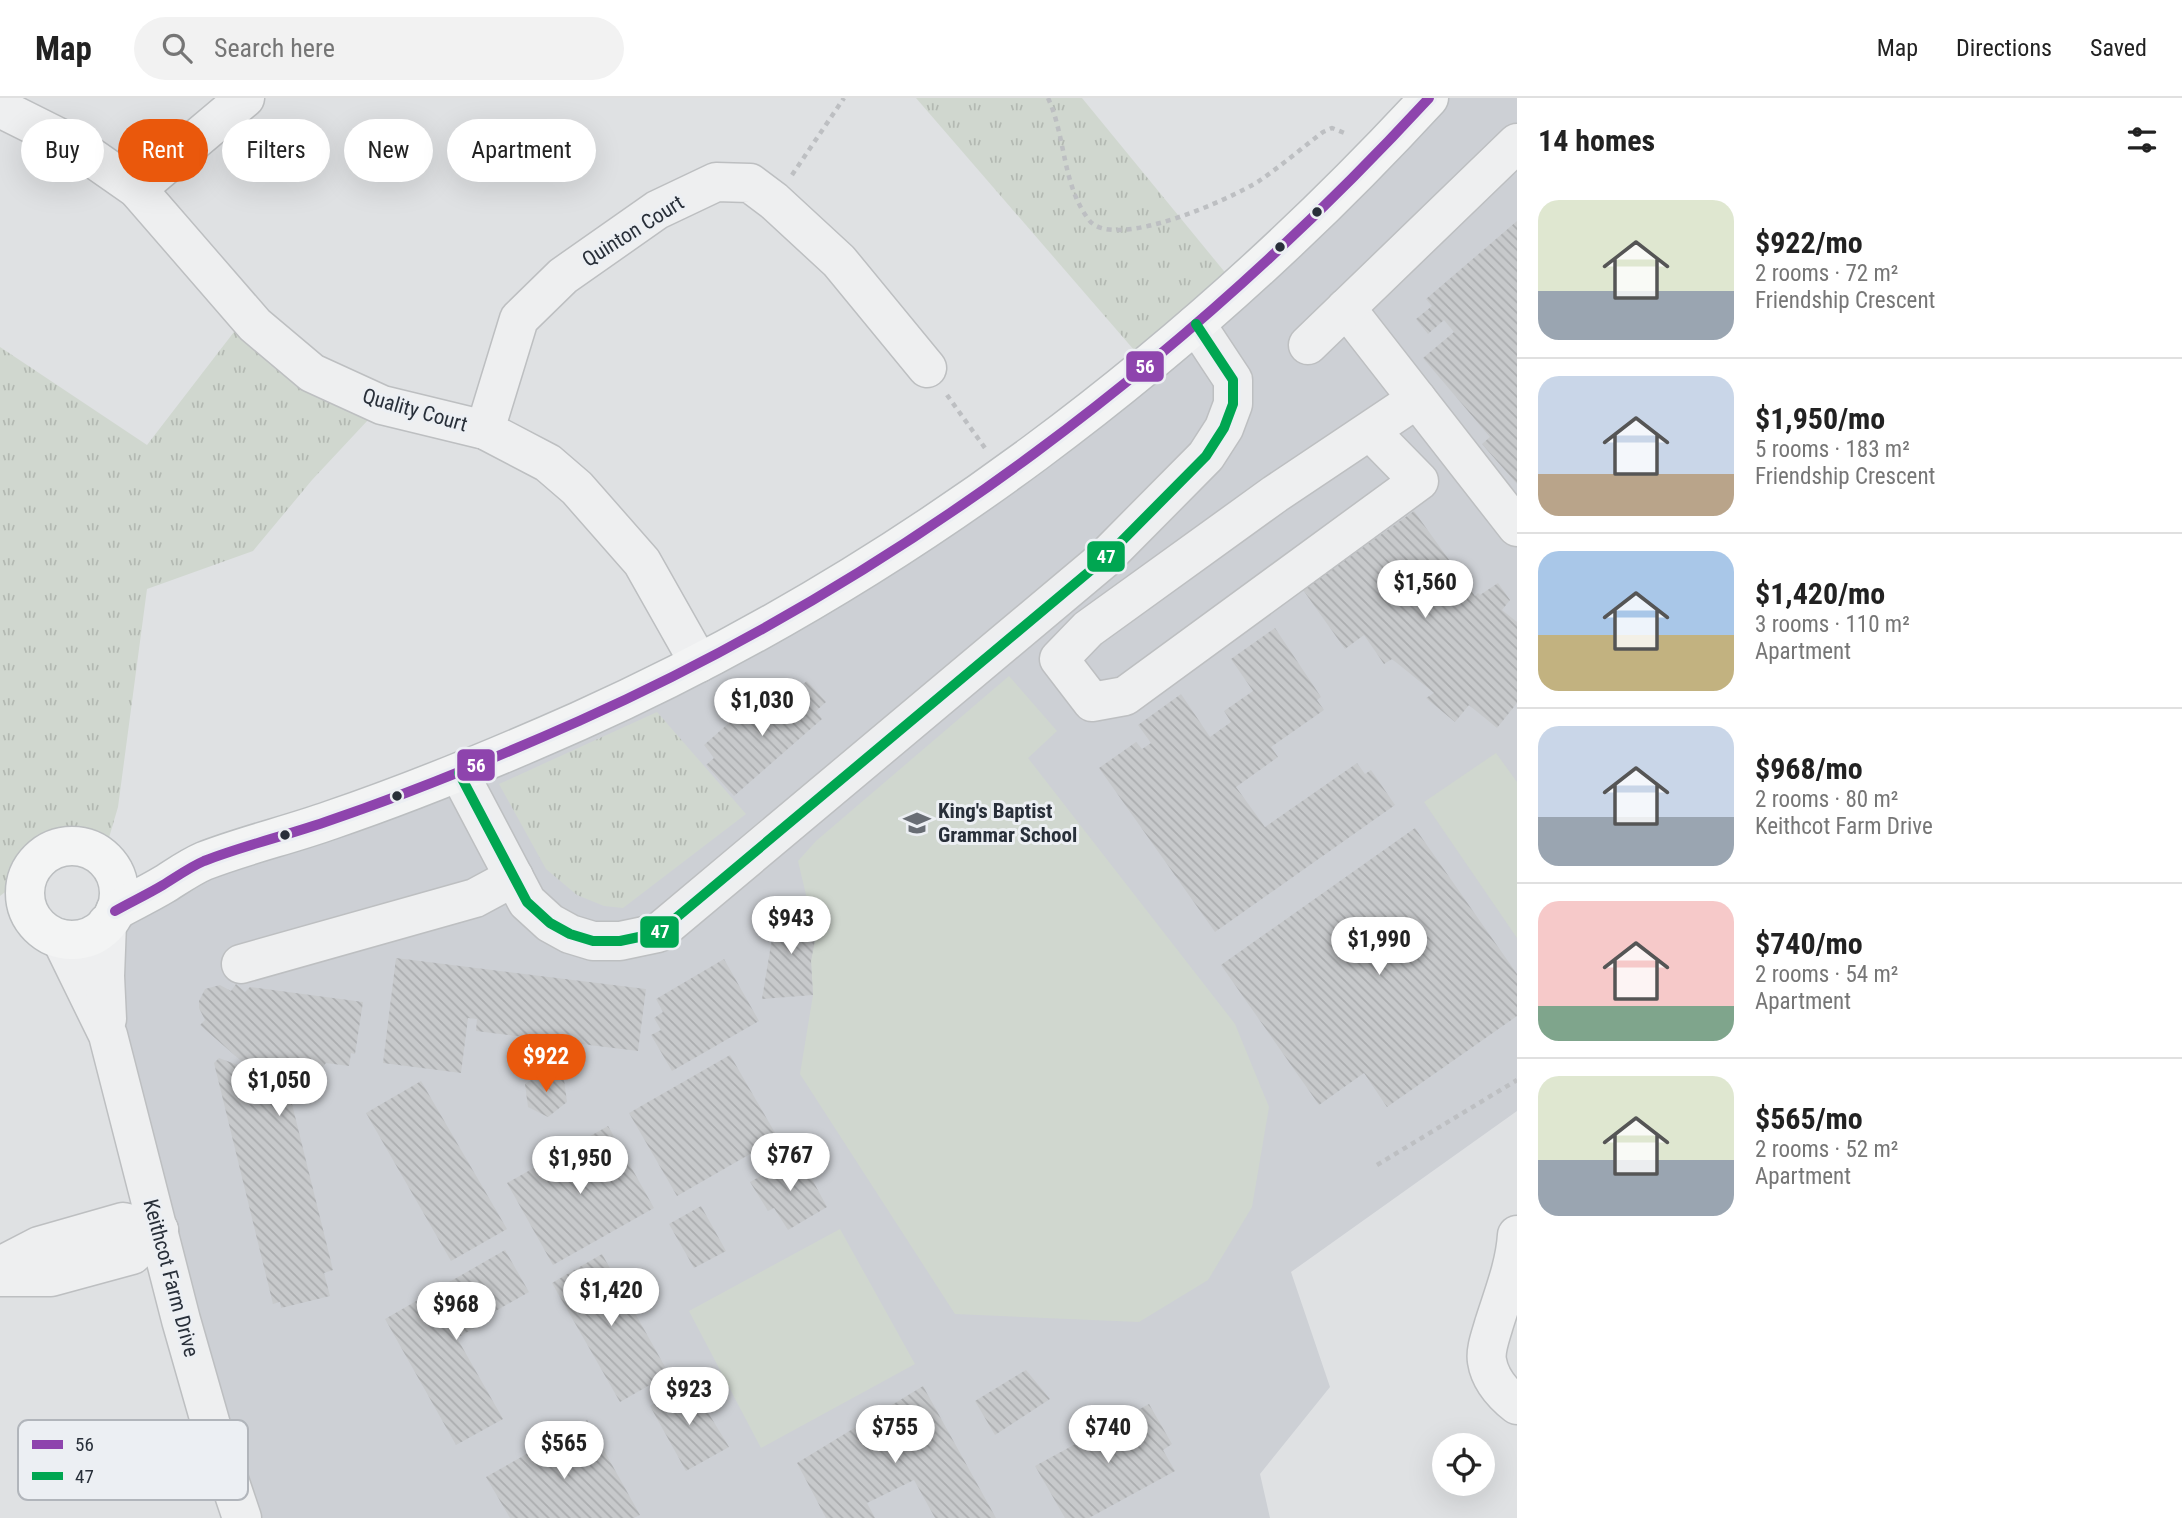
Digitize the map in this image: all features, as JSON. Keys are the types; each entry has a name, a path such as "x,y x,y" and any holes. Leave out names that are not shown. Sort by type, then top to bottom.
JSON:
{"main road":[{"path":"0,927 86,938 111,917 201,862 331,820 459,773 582,719 699,663 817,597 928,527 1104,400 1196,324 1284,244 1429,98"},
{"path":"50,933 28,911 24,892 14,885 56,848 81,846 103,858 141,863 201,862"},
{"path":"103,858 115,873 118,882 118,901 111,917"}],"street":[{"path":"137,189 245,98"},
{"name":"Quality Court","path":"0,108 74,145 137,189 256,325 312,373 382,405 485,430 548,463 577,488 642,562 699,663"},
{"path":"1307,345 1517,143"},
{"name":"Quinton Court","path":"485,430 519,319 563,276 657,210 716,182 750,183 774,201 839,261 927,368"},
{"path":"1346,308 1517,527"},
{"path":"459,773 527,902 550,923 570,934 593,941 620,941 658,933 1103,560 1206,456 1224,428 1233,404 1233,380 1196,324"},
{"path":"1370,431 1419,481 1125,696 1092,702 1059,659 1088,629 1275,494 1417,399"},
{"path":"1130,533 1163,576"},
{"path":"241,964 475,898 514,877"},
{"name":"Keithcot Farm Drive","path":"111,917 105,975 108,1035 210,1420"},
{"name":"Keithcot Farm Drive","path":"50,933 108,1035"},
{"path":"0,1266 40,1246 123,1222 159,1230"},
{"path":"0,1277 51,1277 132,1255 159,1230"},
{"path":"1517,1235 1516,1251 1486,1360 1492,1377 1503,1394 1517,1405"},
{"name":"Keithcot Farm Drive","path":"236,1500 242,1518"}],"path":[{"path":"1048,98 1055,113 1074,196 1090,223 1113,231 1148,225 1212,206 1259,181 1332,128 1346,132 1350,138"},
{"path":"774,201 842,99"},
{"path":"927,368 1004,474"},
{"path":"1377,1165 1517,1080"}],"shaded area":[{"name":"King's Baptist Grammar School","path":"1423,98 1517,98 1517,1111 1291,1272 1330,1387 1260,1474 1270,1518 245,1518 240,1500 248,1500 248,1420 217,1420 108,1035 113,916 721,651 1147,365"}],"green space":[{"path":"916,98 1082,98 1237,287 1147,365"},
{"path":"247,315 382,405 312,480 253,551 147,589 118,807 103,858 86,849 71,846 58,848 35,864 0,896 0,347 147,445"},
{"path":"1009,676 1057,731 1028,758 1235,1024 1269,1107 1252,1207 1208,1280 1139,1322 955,1314 800,1074 813,995 811,961 819,918 811,916 798,861 816,841"},
{"path":"657,712 746,814 623,908 604,906 577,895 546,869 499,784"},
{"path":"1496,753 1517,782 1517,938 1424,802"},
{"path":"840,1229 915,1364 761,1448 689,1311"}],"building":[{"path":"1517,221 1517,484 1482,444 1490,437 1423,358 1454,332 1444,320 1428,334 1416,319 1432,306 1426,299"},
{"path":"1414,511 1475,596 1498,583 1510,600 1502,610 1517,622 1517,703 1497,728 1469,705 1455,722 1426,698 1434,693 1392,659 1384,664 1364,635 1345,649 1303,590"},
{"path":"1275,628 1321,697 1317,700 1324,710 1271,747 1278,757 1236,787 1265,827 1357,763 1365,774 1371,770 1395,805 1215,932 1099,768 1136,742 1142,749 1151,743 1138,725 1181,694 1210,737 1231,722 1224,711 1253,691 1231,659"},
{"path":"807,681 826,702 816,711 822,719 734,796 706,765 714,758 704,745 739,714 748,725 785,693 787,696"},
{"path":"1415,828 1517,974 1517,1016 1387,1107 1364,1073 1319,1105 1221,965"},
{"path":"777,908 819,918 811,961 813,995 762,999"},
{"path":"396,958 646,989 638,1051 476,1031 477,1019 468,1018 461,1073 383,1063"},
{"path":"724,959 759,1021 672,1071 651,1035 661,1030 654,1018 663,1012 656,999"},
{"path":"236,984 245,992 250,987 363,1002 355,1054 351,1053 349,1066 326,1063 292,1104 333,1270 324,1273 330,1296 281,1308 280,1302 273,1304 214,1063 219,1058 246,1068 247,1066 200,1025 205,1020 199,1008 199,1001 205,989 220,985 231,991"},
{"path":"730,1055 778,1138 677,1196 629,1113"},
{"path":"544,1071 564,1080 567,1102 548,1117 528,1107 525,1084"},
{"path":"421,1081 507,1229 451,1261 366,1113"},
{"path":"608,1126 654,1208 553,1265 507,1183"},
{"path":"799,1155 827,1207 788,1230 774,1208 768,1211 750,1182"},
{"path":"701,1206 726,1251 694,1268 669,1224"},
{"path":"505,1250 529,1292 476,1322 478,1326 457,1338 503,1419 456,1445 385,1319"},
{"path":"602,1254 669,1374 620,1402 552,1283"},
{"path":"1026,1370 1050,1399 995,1435 975,1401"},
{"path":"690,1383 729,1447 686,1471 650,1406"},
{"path":"923,1386 996,1518 935,1518 914,1480 867,1503 875,1518 826,1518 797,1463"},
{"path":"1149,1404 1172,1444 1163,1450 1175,1471 1089,1518 1065,1518 1035,1466"},
{"path":"587,1420 640,1515 634,1518 510,1518 486,1477"}],"transit line":[{"name":"56","path":"115,911 204,861 394,797 579,721 698,664 814,599 926,529 1035,453 1140,371 1241,284 1337,193 1429,98"},
{"name":"47","path":"459,773 527,902 550,923 570,934 593,941 620,941 658,933 1103,560 1206,456 1224,428 1233,404 1233,380 1196,324"}],"place":[{"name":"King's Baptist Grammar School","path":"917,823"}]}
